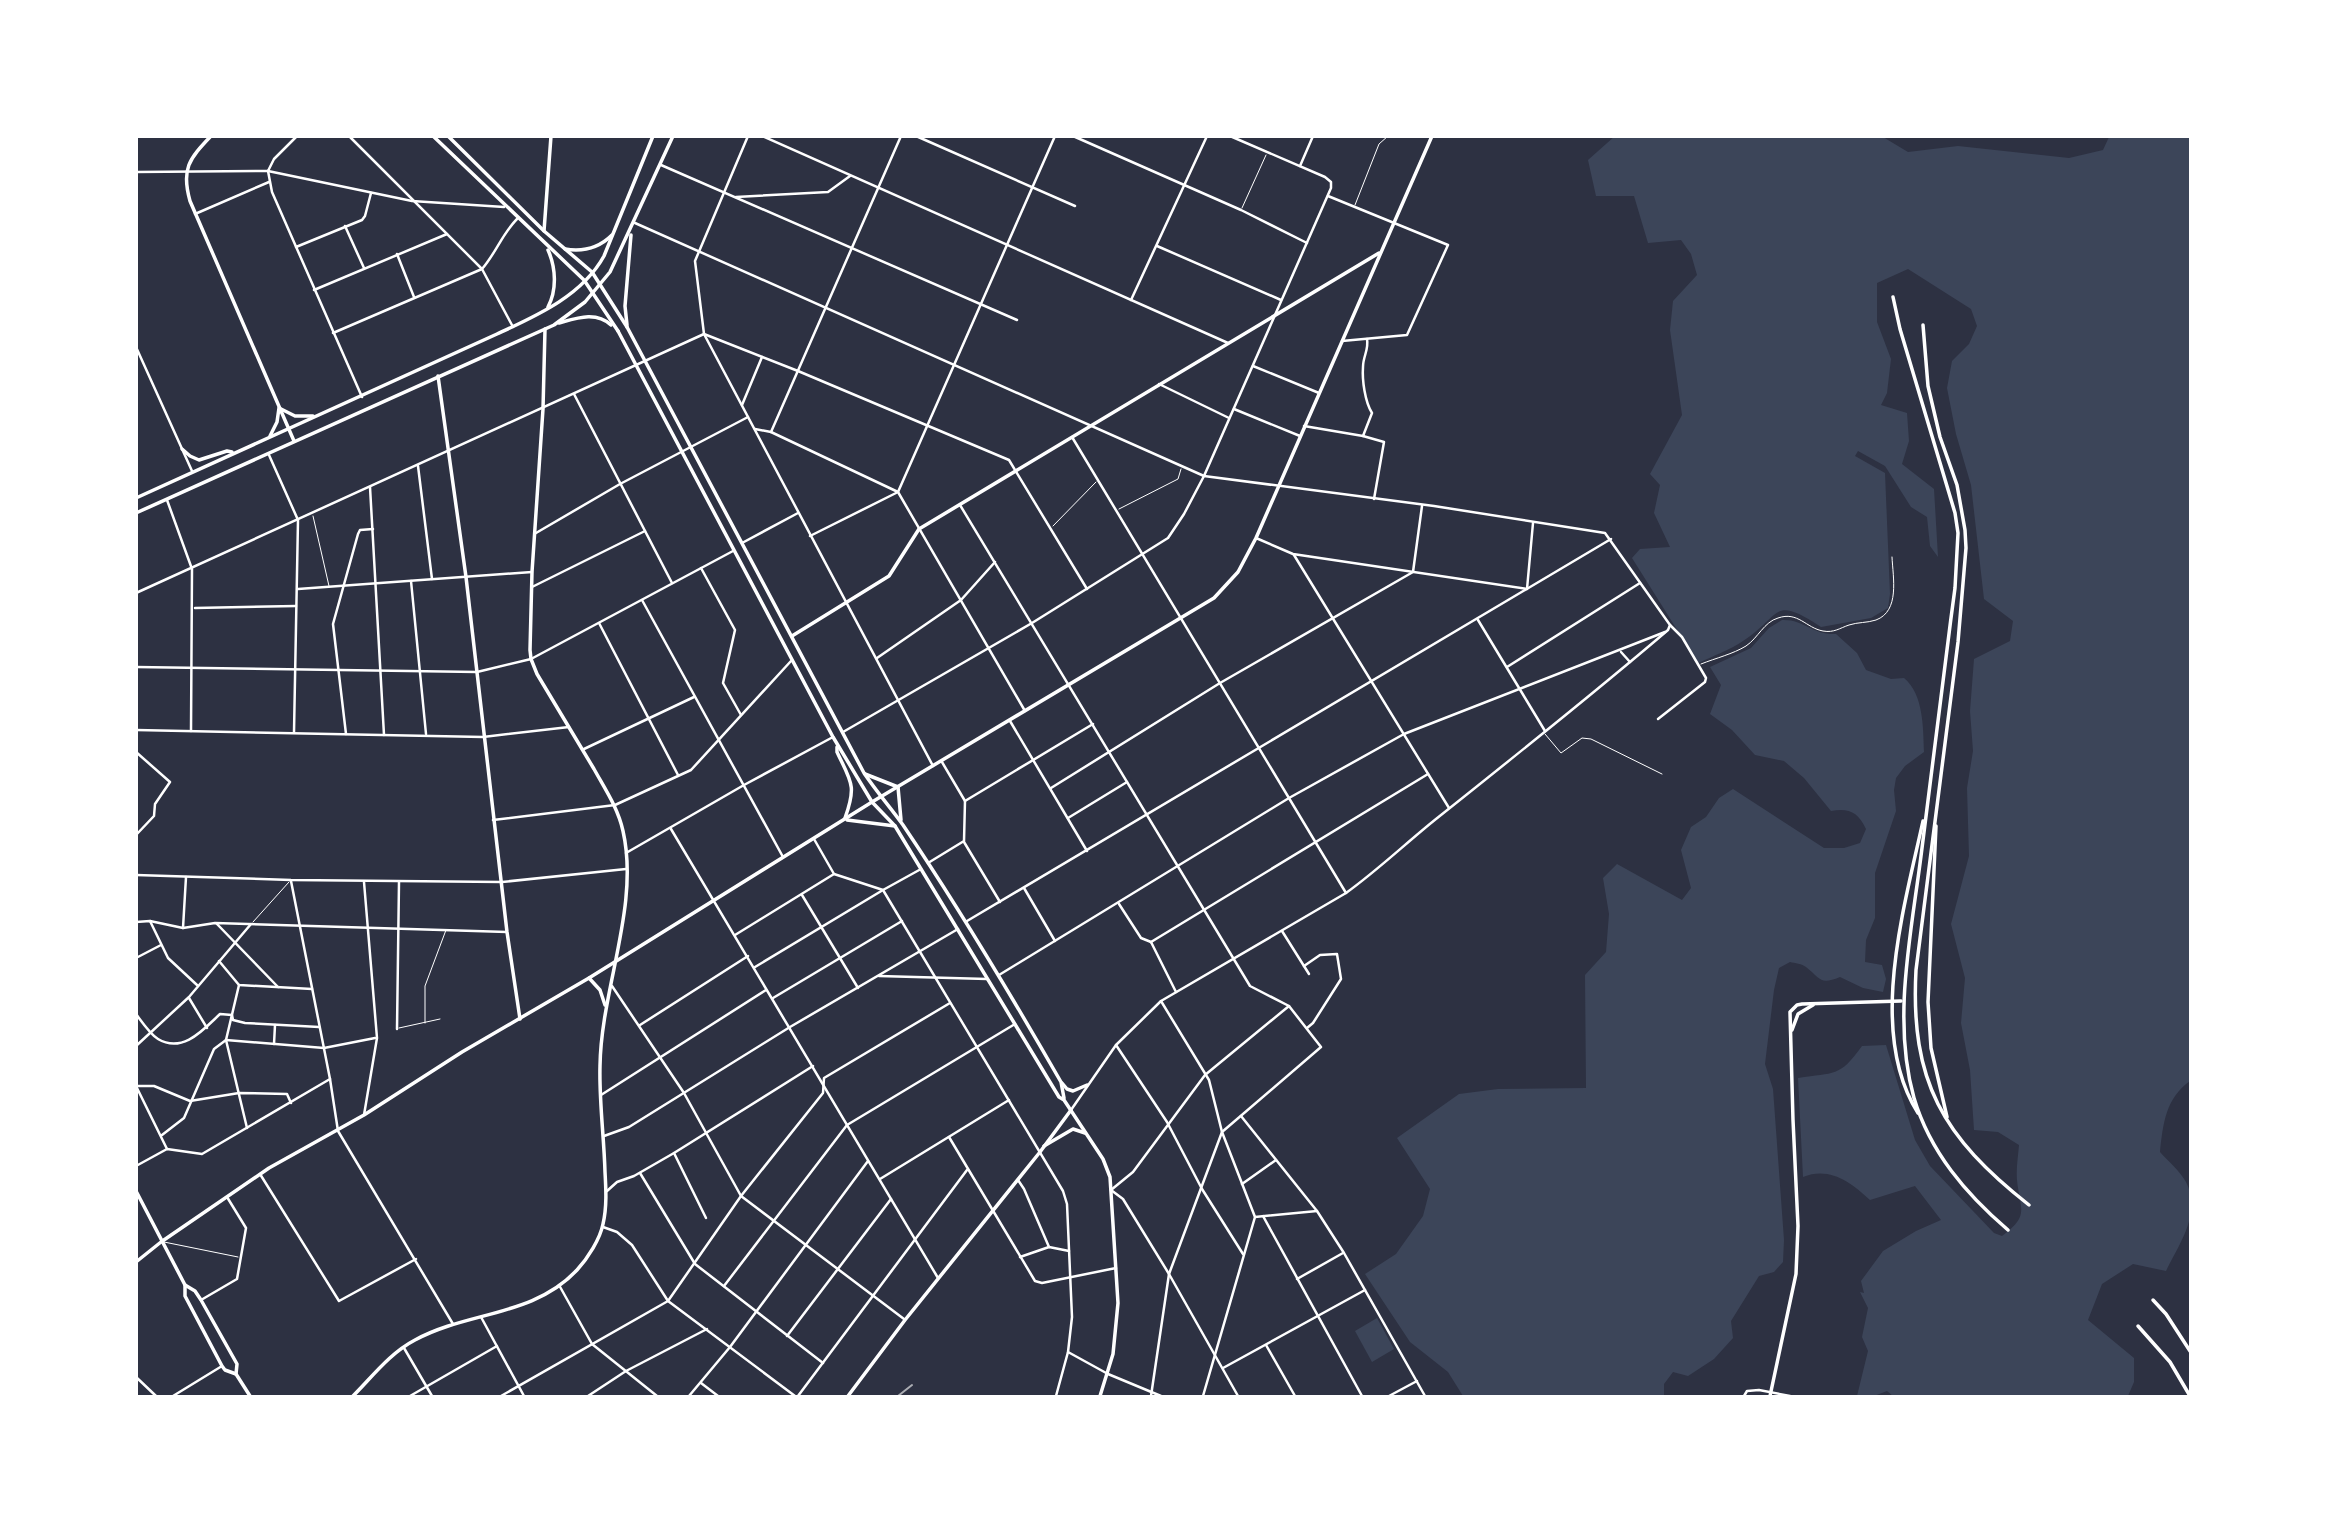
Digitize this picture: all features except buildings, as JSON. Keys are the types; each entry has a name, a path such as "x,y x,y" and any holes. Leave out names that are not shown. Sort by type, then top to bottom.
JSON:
{"main road":[{"path":"211,136 190,160 186,172 187,190 294,441"},
{"path":"433,136 584,280 618,331 833,737 872,802 895,826 1059,1097 1089,1135 1103,1159 1111,1190 1116,1268 1116,1333 1108,1374 1100,1396"},
{"path":"449,136 544,231 592,272 627,327 864,773 880,798 901,822 999,975 1061,1082 1073,1091 1087,1085"},
{"path":"136,498 513,327 545,311 571,293 601,261 653,136"},
{"path":"554,324 581,306 614,267 673,136"},
{"path":"136,1262 260,1174 338,1131 462,1052 589,978 872,802 1214,598 1238,572 1256,538 1432,136"},
{"path":"544,231 549,138"},
{"path":"564,249 593,248 603,243 615,230"},
{"path":"627,327 625,306 632,230"},
{"path":"545,244 552,260 555,282 552,299 545,311"},
{"path":"792,636 889,576 919,529 1381,252"},
{"path":"1893,297 1949,489 1958,533 1957,568 1905,1003 1904,1041 1908,1069 1921,1118"},
{"path":"136,513 554,324 599,317 607,320 618,331"},
{"path":"1923,325 1928,386 1962,509 1966,548 1958,642 1924,898 1914,1003 1921,1057 1935,1098 1948,1123 1982,1166 2029,1205"},
{"path":"353,1396 403,1347 415,1339 453,1324 533,1302 559,1285 577,1270 592,1250 603,1227 606,1193 600,1065 606,1007 626,890 626,853 615,805 537,674 531,659 532,572 543,410 544,328"},
{"path":"438,376 466,577 493,820 520,1018"},
{"path":"279,408 295,416 318,416"},
{"path":"265,439 276,423 279,408"},
{"path":"182,449 199,460 227,451 234,453"},
{"path":"838,745 836,752 852,784 851,802 845,820"},
{"path":"864,773 898,787"},
{"path":"898,787 901,822"},
{"path":"1928,801 1905,904 1891,1001 1892,1034 1898,1067 1908,1097 1941,1155 1978,1205 2008,1230"},
{"path":"1937,802 1926,1001 1931,1048 1948,1123"},
{"path":"845,820 895,826"},
{"path":"589,978 600,990 606,1007"},
{"path":"1771,1394 1796,1274 1798,1226 1790,1019 1792,1008 1797,1005 1901,1001"},
{"path":"1791,1035 1798,1014 1814,1004"},
{"path":"1061,1082 1064,1100"},
{"path":"848,1396 1071,1110"},
{"path":"1044,1146 1073,1129 1089,1135"},
{"path":"136,1191 185,1285 185,1296 222,1366 236,1374 250,1396"},
{"path":"185,1285 195,1291 201,1300 237,1364 236,1374"},
{"path":"2153,1300 2190,1351"},
{"path":"2138,1326 2170,1362 2190,1396"}],"street":[{"path":"297,136 274,159 268,172 269,182 362,397"},
{"path":"349,136 482,269 513,327"},
{"path":"748,136 695,261 704,334 933,766"},
{"path":"761,136 1227,343"},
{"path":"771,432 901,136"},
{"path":"916,136 1075,206"},
{"path":"810,536 898,492 1055,136"},
{"path":"1073,136 1241,210 1307,243"},
{"path":"1131,300 1207,136"},
{"path":"843,732 1032,624 1143,555 1168,538 1184,514 1204,476 1275,317 1328,196 1331,182 1230,136"},
{"path":"1300,167 1313,136"},
{"path":"661,165 1017,320"},
{"path":"136,172 268,172 412,201 505,207"},
{"path":"734,197 828,192 850,176"},
{"path":"195,214 269,182"},
{"path":"296,247 366,216 371,193"},
{"path":"1328,196 1448,245 1407,335 1342,341"},
{"path":"333,333 482,269 493,256 508,228 517,219"},
{"path":"635,223 1204,476 1605,533 1670,625 1682,637 1706,678 1705,682 1658,719"},
{"path":"345,226 364,268"},
{"path":"314,289 447,234"},
{"path":"1157,246 1281,299"},
{"path":"397,254 415,298"},
{"path":"136,593 543,410 704,334 1009,460 1087,589"},
{"path":"1363,436 1372,413 1368,406 1363,366 1369,347 1367,338"},
{"path":"136,347 192,471"},
{"path":"742,405 762,357"},
{"path":"1253,366 1318,393"},
{"path":"1159,384 1230,418"},
{"path":"574,394 672,583"},
{"path":"1234,409 1300,436"},
{"path":"535,533 748,416"},
{"path":"1304,426 1384,442 1374,499"},
{"path":"754,429 771,432 898,492 1025,711"},
{"path":"1072,437 1346,893"},
{"path":"268,453 298,520 294,732"},
{"path":"418,466 432,579"},
{"path":"370,487 384,735"},
{"path":"167,499 192,569 191,731"},
{"path":"960,505 1251,986 1289,1006 1321,1047 1222,1132 1169,1274 1151,1396"},
{"path":"1413,572 1422,506"},
{"path":"742,543 798,513"},
{"path":"1527,589 1533,522"},
{"path":"346,733 333,624 358,534 360,530 373,529"},
{"path":"532,587 645,531"},
{"path":"1256,538 1293,554 1527,589"},
{"path":"964,923 1611,539"},
{"path":"136,667 477,672 531,659 733,551"},
{"path":"1293,554 1449,808"},
{"path":"876,659 961,600 995,562"},
{"path":"701,568 735,630 723,683 741,715"},
{"path":"297,589 532,572"},
{"path":"1051,788 1220,683 1413,572"},
{"path":"411,581 426,736"},
{"path":"1507,667 1641,583"},
{"path":"642,600 783,857"},
{"path":"193,608 296,606"},
{"path":"1478,619 1544,732"},
{"path":"599,623 678,775"},
{"path":"1071,1110 1116,1045 1161,1001 1346,893 1630,663 1668,630 1670,625"},
{"path":"999,975 1289,798 1404,734 1621,651 1668,630"},
{"path":"1621,651 1630,663"},
{"path":"493,820 615,805 691,770 791,661"},
{"path":"583,750 694,696"},
{"path":"1010,721 1087,850"},
{"path":"965,801 1093,724"},
{"path":"136,730 483,737 569,727"},
{"path":"626,853 833,737"},
{"path":"136,752 170,782 155,804 154,816 136,835"},
{"path":"942,761 965,801 964,841 1000,902"},
{"path":"1151,942 1428,774"},
{"path":"1068,818 1127,782"},
{"path":"671,829 938,1278"},
{"path":"814,839 834,874 883,890 1063,1191 1067,1204 1073,1317 1068,1352 1056,1396"},
{"path":"927,864 964,841"},
{"path":"136,876 502,882 626,869"},
{"path":"755,968 921,869"},
{"path":"735,934 834,874"},
{"path":"183,928 186,877"},
{"path":"291,880 338,1131 453,1324"},
{"path":"364,881 377,1038 364,1115"},
{"path":"397,1029 399,881"},
{"path":"1024,888 1055,941"},
{"path":"802,894 858,988"},
{"path":"1119,904 1141,938 1151,942 1177,993"},
{"path":"150,921 169,958 197,985"},
{"path":"136,922 150,921 183,928 215,923 507,932"},
{"path":"773,998 902,921"},
{"path":"215,923 278,987"},
{"path":"136,1046 188,997 251,924"},
{"path":"604,1136 629,1127 790,1027 958,929"},
{"path":"1282,931 1309,974"},
{"path":"136,958 161,944"},
{"path":"1304,966 1320,955 1337,954 1341,979 1313,1023 1306,1029"},
{"path":"640,1025 748,956"},
{"path":"219,961 239,985 312,989"},
{"path":"879,976 988,979"},
{"path":"610,983 684,1093 741,1196 905,1320"},
{"path":"239,985 226,1040 247,1128"},
{"path":"601,1095 767,989"},
{"path":"188,997 207,1028"},
{"path":"1161,1001 1209,1080 1222,1132 1255,1217 1242,1254 1203,1396"},
{"path":"502,1396 668,1301 741,1196 823,1093 824,1078 950,1003"},
{"path":"1238,1396 1123,1199 1111,1190 1133,1172 1167,1122 1205,1075 1289,1006"},
{"path":"136,1014 158,1040 175,1043 187,1042 207,1028 219,1014 232,1015"},
{"path":"232,1015 233,1020 320,1027"},
{"path":"274,1044 275,1024"},
{"path":"724,1286 847,1125 1015,1024"},
{"path":"162,1135 184,1118 214,1049 226,1040 324,1048 377,1038"},
{"path":"1116,1045 1167,1122 1202,1189 1242,1254"},
{"path":"606,1193 617,1182 640,1173 674,1153 813,1066"},
{"path":"136,1166 167,1149 202,1154 330,1079"},
{"path":"167,1149 137,1086 154,1086 190,1101 239,1093 287,1094 291,1103"},
{"path":"880,1180 1009,1100"},
{"path":"1240,1115 1317,1211 1344,1253 1425,1396"},
{"path":"949,1137 1035,1281 1042,1283 1116,1268"},
{"path":"674,1153 706,1218"},
{"path":"1242,1184 1276,1160"},
{"path":"689,1396 730,1347 869,1161"},
{"path":"603,1227 617,1232 632,1245 668,1301 797,1396 967,1170"},
{"path":"640,1173 695,1264 823,1363"},
{"path":"260,1174 339,1301 416,1259"},
{"path":"1018,1179 1049,1247"},
{"path":"201,1300 237,1279 246,1228 226,1196"},
{"path":"787,1336 891,1199"},
{"path":"1255,1217 1317,1211"},
{"path":"1263,1216 1362,1396"},
{"path":"1020,1257 1049,1247 1069,1251"},
{"path":"1297,1279 1344,1253"},
{"path":"559,1285 593,1344 657,1396"},
{"path":"1222,1369 1365,1290"},
{"path":"481,1317 524,1396"},
{"path":"588,1396 626,1371 707,1329"},
{"path":"1266,1345 1295,1396"},
{"path":"410,1396 497,1346"},
{"path":"403,1347 432,1396"},
{"path":"1068,1352 1108,1374 1161,1396"},
{"path":"173,1396 222,1366"},
{"path":"136,1377 156,1396"},
{"path":"1389,1396 1417,1381"},
{"path":"700,1382 718,1396"},
{"path":"1744,1396 1747,1391 1790,1396"},
{"path":"595,1393 599,1396"}],"lane":[{"path":"1354,207 1379,144 1388,136"},
{"path":"1241,210 1267,152"},
{"path":"1116,511 1178,479 1182,467"},
{"path":"1051,528 1098,480"},
{"path":"312,514 329,587"},
{"path":"1699,664 1742,649 1776,618 1794,616 1816,629 1831,632 1849,625 1874,621 1884,615 1892,601 1892,557"},
{"path":"1544,732 1561,752 1582,738 1591,739 1662,774"},
{"path":"251,924 291,880"},
{"path":"425,1023 425,986 446,929"},
{"path":"397,1029 440,1019"},
{"path":"161,1242 241,1258"}],"shaded area":[{"path":"1615,136 1883,137 1908,152 1958,146 2069,158 2103,150 2109,137 2190,137 2190,1081 2176,1095 2167,1112 2160,1152 2186,1182 2191,1205 2187,1228 2166,1271 2133,1264 2102,1284 2088,1320 2134,1358 2134,1382 2128,1396 1893,1396 1887,1391 1874,1396 1857,1396 1868,1351 1862,1337 1868,1308 1860,1292 1864,1293 1861,1281 1883,1251 1941,1220 1915,1186 1870,1200 1855,1187 1831,1175 1822,1173 1803,1177 1798,1078 1828,1074 1841,1069 1862,1046 1886,1045 1915,1140 1930,1166 1994,1233 2002,1236 2020,1217 2017,1176 2019,1145 1998,1132 1974,1130 1970,1070 1961,1023 1965,978 1951,924 1969,856 1967,788 1973,751 1970,711 1974,659 2010,641 2013,621 1984,599 1971,485 1956,434 1947,388 1952,361 1969,344 1977,326 1971,309 1908,269 1877,283 1877,322 1891,359 1887,393 1881,405 1907,413 1909,441 1902,464 1934,489 1938,557 1930,546 1927,517 1911,507 1885,466 1858,451 1855,456 1885,473 1890,594 1888,608 1871,618 1821,627 1793,612 1778,612 1738,644 1698,663 1632,558 1640,549 1670,547 1654,513 1660,485 1650,474 1682,415 1670,330 1673,301 1697,275 1691,254 1681,240 1648,243 1634,196 1596,196 1588,160"},
{"path":"1782,620 1836,634 1857,653 1866,670 1891,679 1904,678 1911,685 1919,703 1924,752 1905,766 1896,778 1896,811 1875,873 1875,918 1866,940 1865,962 1882,965 1886,979 1883,992 1863,988 1840,977 1821,980 1806,967 1796,963 1790,962 1779,968 1765,1064 1773,1089 1784,1240 1783,1262 1774,1272 1759,1276 1731,1321 1733,1338 1714,1359 1688,1376 1673,1372 1664,1384 1664,1396 1463,1396 1448,1372 1410,1342 1365,1274 1396,1254 1423,1216 1430,1189 1397,1138 1459,1094 1498,1089 1586,1088 1585,975 1606,952 1609,914 1603,878 1617,864 1682,900 1691,888 1681,850 1691,827 1706,817 1719,798 1733,789 1824,848 1844,848 1860,843 1866,829 1856,815 1843,810 1831,811 1804,778 1784,761 1755,755 1732,730 1710,714 1721,685 1710,667 1751,648 1769,628"},
{"path":"1377,1318 1394,1349 1372,1362 1355,1331"}],"railway":[{"path":"898,1396 912,1385"}]}
